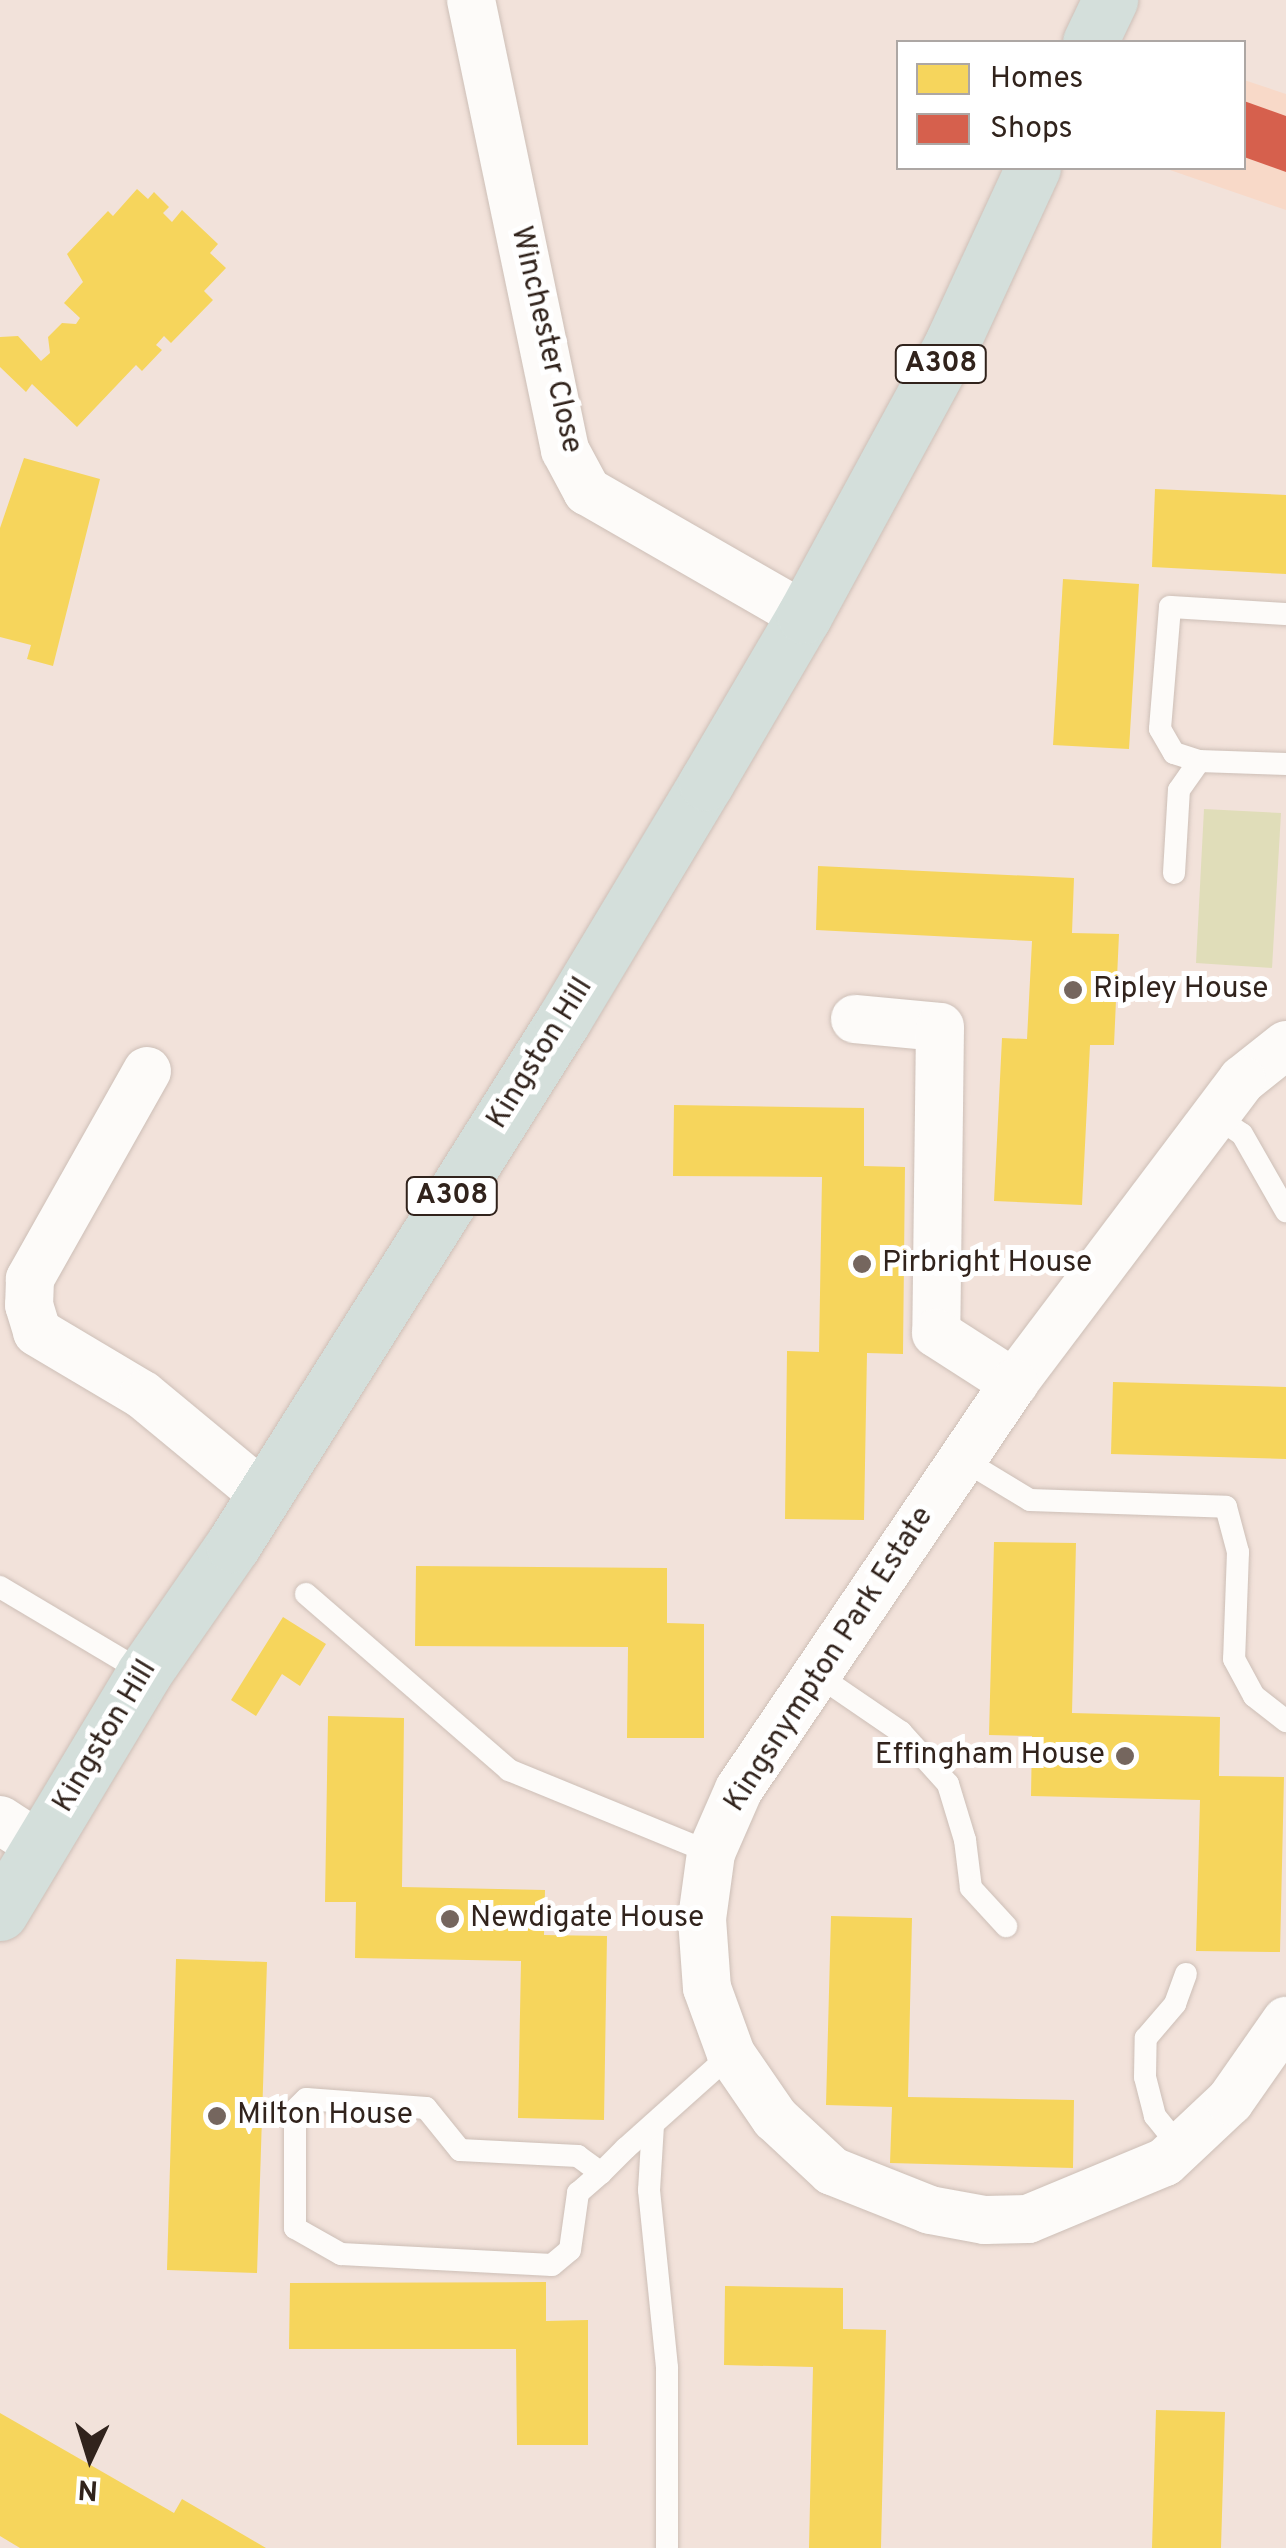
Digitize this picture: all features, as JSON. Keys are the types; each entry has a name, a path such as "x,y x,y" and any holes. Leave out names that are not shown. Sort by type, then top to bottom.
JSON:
{"main road":[{"path":"1091,40 1110,0"},
{"name":"Kingston Hill","path":"0,1913 20,1833 144,1673 264,1495 563,1021 804,616 952,343 1033,170"}],"street":[{"name":"Winchester Close","path":"470,0 566,450 587,490 804,616"},
{"path":"855,1019 940,1027 936,1332 1014,1383"},
{"name":"Kingsnympton Park Estate","path":"1285,2024 1230,2101 1165,2162 1028,2219 984,2220 930,2210 832,2171 775,2118 731,2054 707,1988 702,1919 711,1853 738,1789 1014,1383 1242,1080 1286,1045"},
{"path":"147,1071 30,1279 14,1290 37,1332 144,1395 264,1495"}],"lane":[{"path":"1286,614 1170,606 1160,729 1174,752 1199,761 1286,764"},
{"path":"1174,873 1178,790 1199,761"},
{"path":"1215,1116 1242,1134 1286,1211"},
{"path":"962,1460 1030,1500 1226,1507 1238,1552 1234,1658 1254,1696 1286,1721"},
{"path":"0,1587 144,1673"},
{"path":"306,1594 510,1770 711,1853"},
{"path":"816,1674 901,1732 948,1784 965,1840 971,1888 1006,1926"},
{"path":"1180,2147 1155,2116 1144,2077 1146,2038 1174,2004 1186,1974"},
{"path":"601,2173 578,2156 460,2150 426,2108 306,2099 295,2110 295,2228 341,2254 552,2266 570,2250 578,2193 601,2173 731,2054"},
{"path":"653,2125 649,2190 668,2368 667,2548"}],"shaded area":[{"path":"1246,81 1286,94 1286,210 1170,170 1246,170"},
{"path":"1204,809 1281,813 1272,968 1196,963"}],"building: Homes":[{"path":"137,189 148,199 154,192 169,207 163,213 172,222 182,210 218,244 210,253 226,268 204,291 213,300 171,343 164,336 156,345 162,350 142,371 136,365 77,427 32,384 26,392 0,367 0,337 18,336 41,361 50,353 48,337 62,323 76,324 80,318 64,303 83,282 67,254 108,211 113,216"},
{"path":"24,458 100,479 53,666 27,659 31,645 0,637 0,528"},
{"path":"1155,489 1286,495 1286,574 1152,567"},
{"path":"1063,579 1139,584 1129,749 1053,745"},
{"name":"Ripley House","path":"818,866 1074,878 1072,933 1119,934 1114,1045 1090,1045 1082,1205 994,1201 1002,1038 1027,1039 1032,941 816,930"},
{"name":"Pirbright House","path":"674,1105 864,1108 864,1166 905,1167 903,1354 867,1353 864,1520 785,1519 787,1351 819,1352 822,1177 673,1176"},
{"path":"1113,1382 1286,1387 1286,1459 1111,1454"},
{"name":"Effingham House","path":"994,1542 1076,1543 1072,1713 1220,1717 1219,1776 1284,1777 1280,1952 1196,1951 1200,1800 1031,1796 1032,1736 989,1735"},
{"path":"416,1566 667,1568 667,1623 704,1624 704,1738 627,1738 628,1647 415,1646"},
{"path":"283,1617 326,1644 300,1686 282,1674 256,1716 231,1700"},
{"name":"Newdigate House","path":"328,1716 404,1718 402,1887 545,1890 544,1935 607,1936 604,2120 518,2118 521,1961 355,1958 356,1902 325,1902"},
{"path":"831,1916 912,1918 908,2097 1074,2100 1073,2168 890,2163 892,2107 826,2105"},
{"name":"Milton House","path":"176,1959 267,1962 257,2273 167,2270"},
{"path":"546,2282 546,2321 588,2320 588,2445 517,2445 516,2349 289,2349 290,2283"},
{"path":"725,2286 843,2288 843,2329 886,2330 881,2548 809,2548 813,2367 724,2365"},
{"path":"1156,2410 1225,2412 1221,2548 1152,2548"},
{"path":"0,2413 174,2513 182,2499 266,2548 20,2548 0,2536"}],"building: Shops":[{"path":"1246,102 1286,116 1286,172 1246,158"}],"place":[{"name":"Ripley House","path":"1073,990"},
{"name":"Pirbright House","path":"862,1264"},
{"name":"Effingham House","path":"1125,1756"},
{"name":"Newdigate House","path":"450,1919"},
{"name":"Milton House","path":"217,2116"}]}
